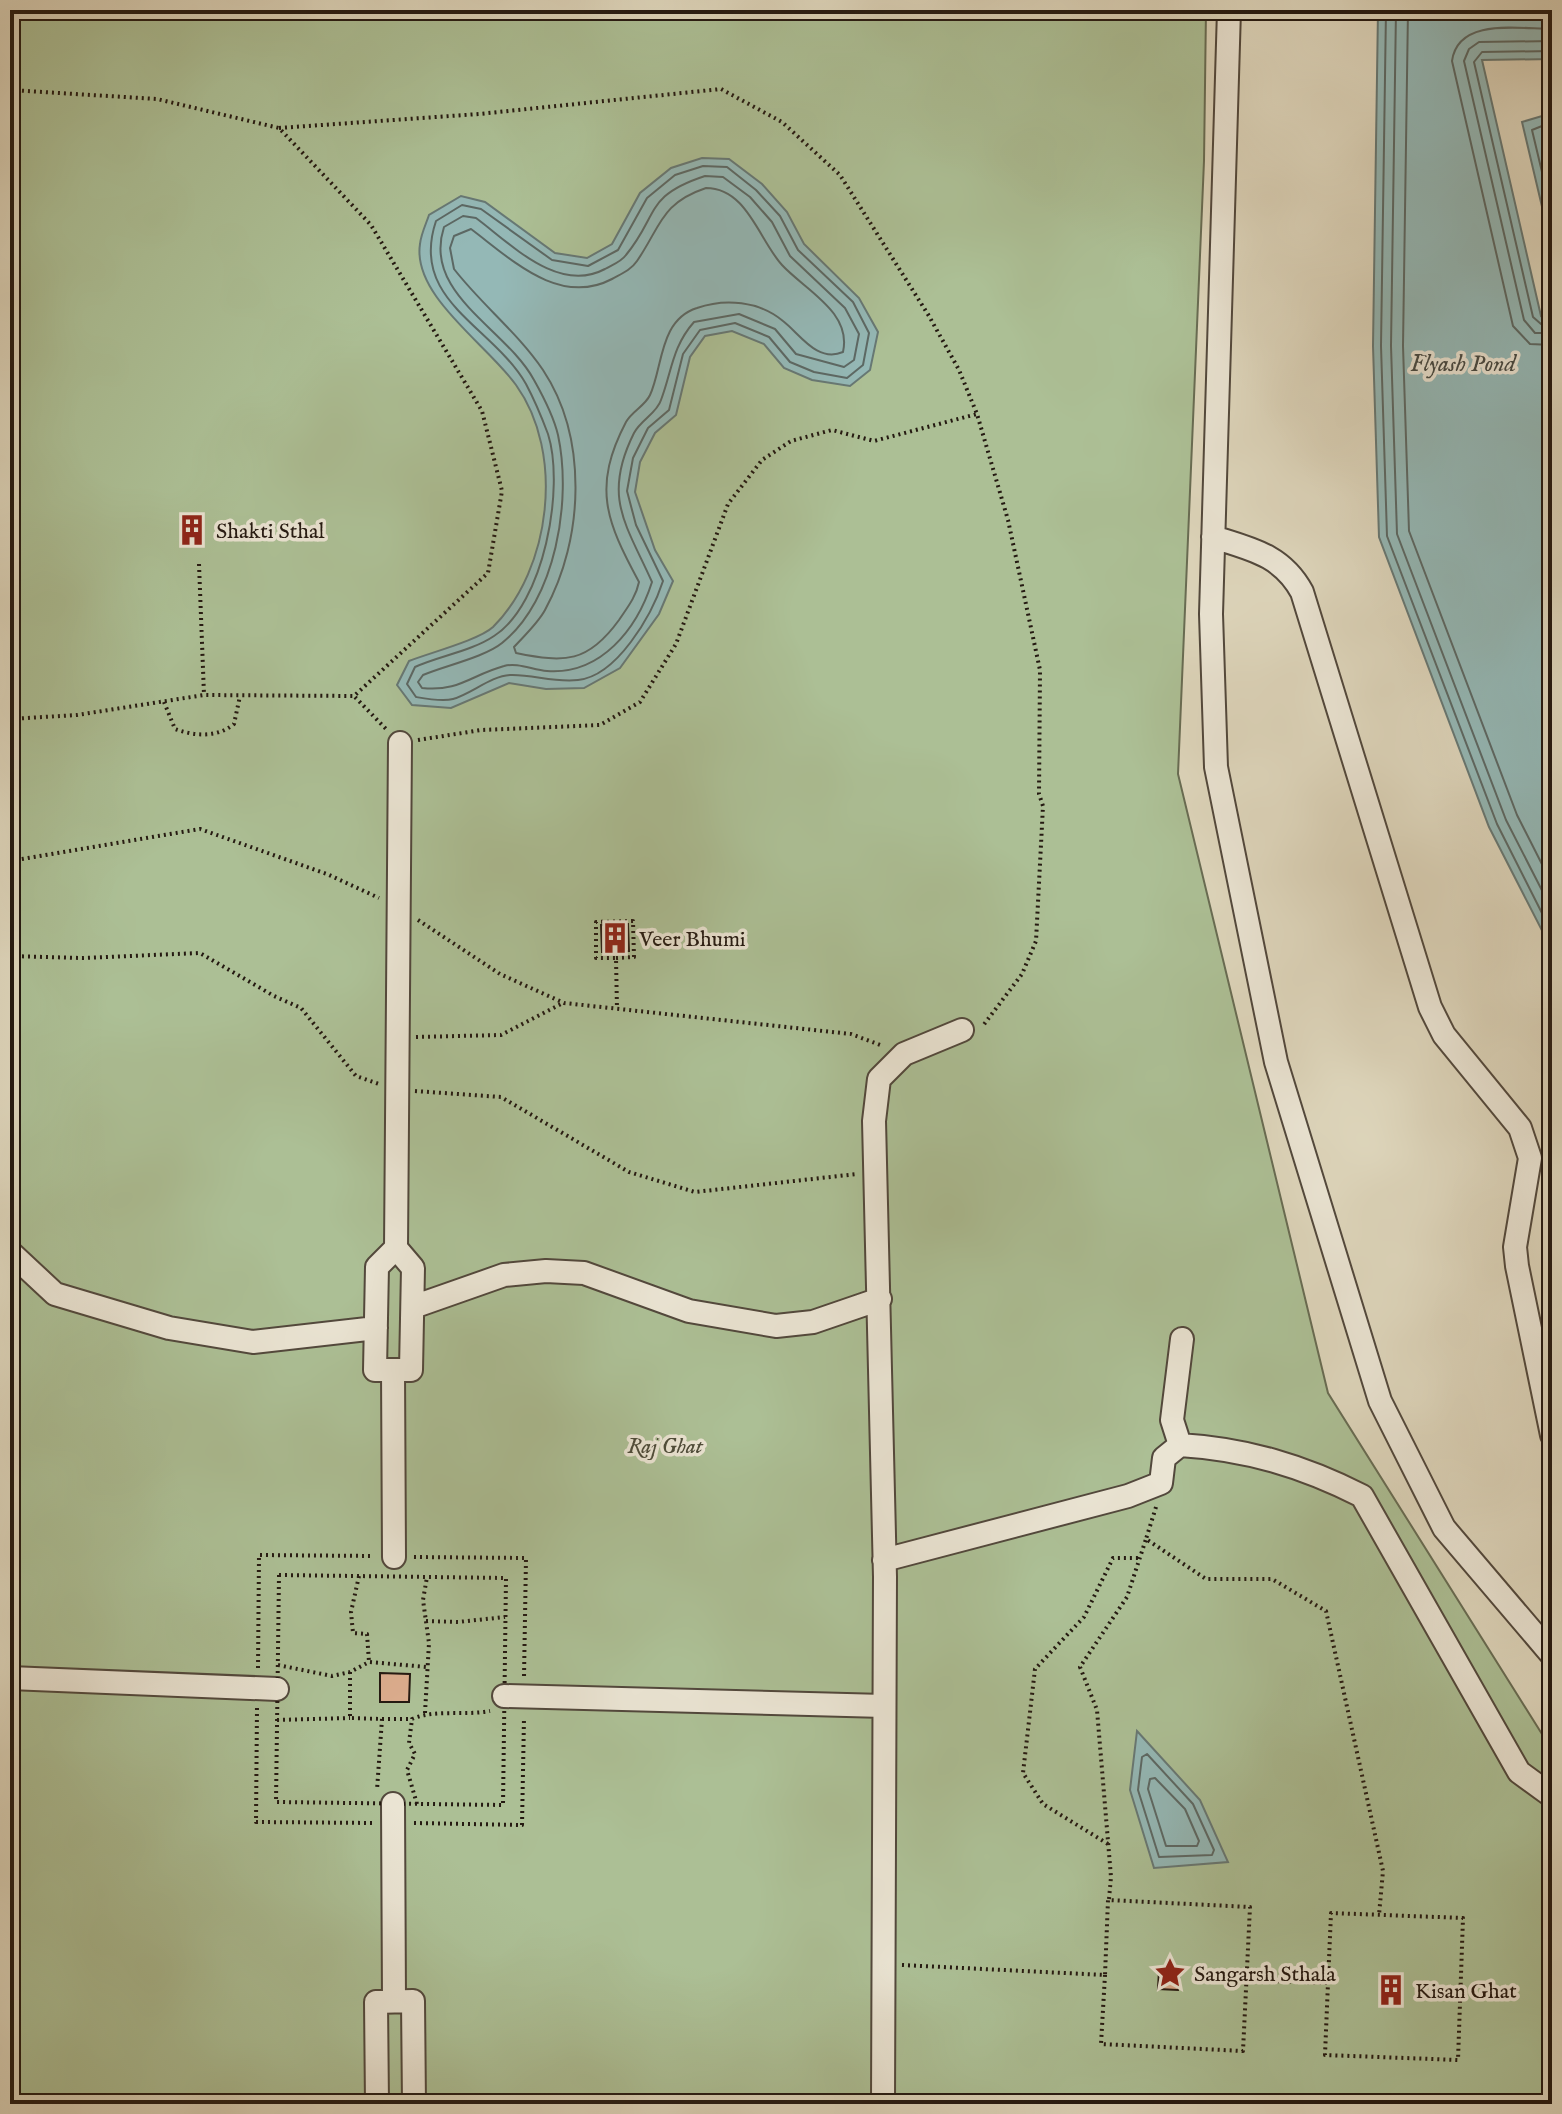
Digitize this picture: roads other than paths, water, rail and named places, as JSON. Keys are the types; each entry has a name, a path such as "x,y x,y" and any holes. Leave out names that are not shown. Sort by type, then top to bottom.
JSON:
{"street":[{"path":"1229,10 1211,614 1216,767 1276,1062 1380,1401 1444,1528 1552,1655"},
{"path":"1213,537 1271,556 1287,569 1302,592 1430,1007 1444,1035 1520,1128 1527,1143 1530,1158 1516,1257 1552,1435"},
{"path":"396,1248 377,1267 375,1370 411,1370 413,1268 396,1248 400,743"},
{"path":"883,2104 884,1560 874,1121 879,1079 904,1054 962,1030"},
{"path":"10,1252 55,1294 169,1328 253,1342 376,1328"},
{"path":"413,1307 504,1275 546,1271 584,1273 689,1311 776,1326 813,1322 880,1299"},
{"path":"1180,1445 1172,1420 1182,1339"},
{"path":"393,1370 394,1557"},
{"path":"884,1560 1114,1501 1161,1483 1164,1458 1180,1445 1261,1454 1328,1479 1362,1496 1519,1772 1552,1796"},
{"path":"10,1678 277,1689"},
{"path":"222,1687 257,1678"},
{"path":"222,1687 257,1701"},
{"path":"514,1700 560,1697 884,1706"},
{"path":"385,1804 394,2001"},
{"path":"377,2104 376,2002 394,2001 413,2001 414,2104"}],"water":[{"name":"Flyash Pond","path":"1378,10 1552,10 1552,59 1482,60 1541,316 1552,314 1552,950 1489,827 1379,537 1373,346"},
{"path":"1552,113 1552,249 1522,122"},
{"path":"702,158 729,159 762,184 787,212 804,244 859,298 878,332 870,370 850,386 812,380 784,368 764,344 732,331 705,336 690,357 676,415 655,433 640,462 635,492 655,550 673,581 659,614 620,668 584,688 546,689 509,683 451,708 412,705 397,685 409,661 466,641 493,627 513,603 528,574 539,543 545,510 546,476 541,443 531,413 516,385 454,319 428,282 421,263 420,244 429,215 461,196 485,202 555,253 587,258 612,244 640,193 671,168"},
{"path":"1137,1731 1200,1800 1228,1862 1154,1868 1130,1790"}],"place":[{"name":"Shakti Sthal","path":"192,530"},
{"name":"Veer Bhumi","path":"615,938"},
{"name":"Sangarsh Sthala","path":"1170,1973"},
{"name":"Kisan Ghat","path":"1391,1990"}],"park label":[{"name":"Raj Ghat","path":"665,1445"}]}
